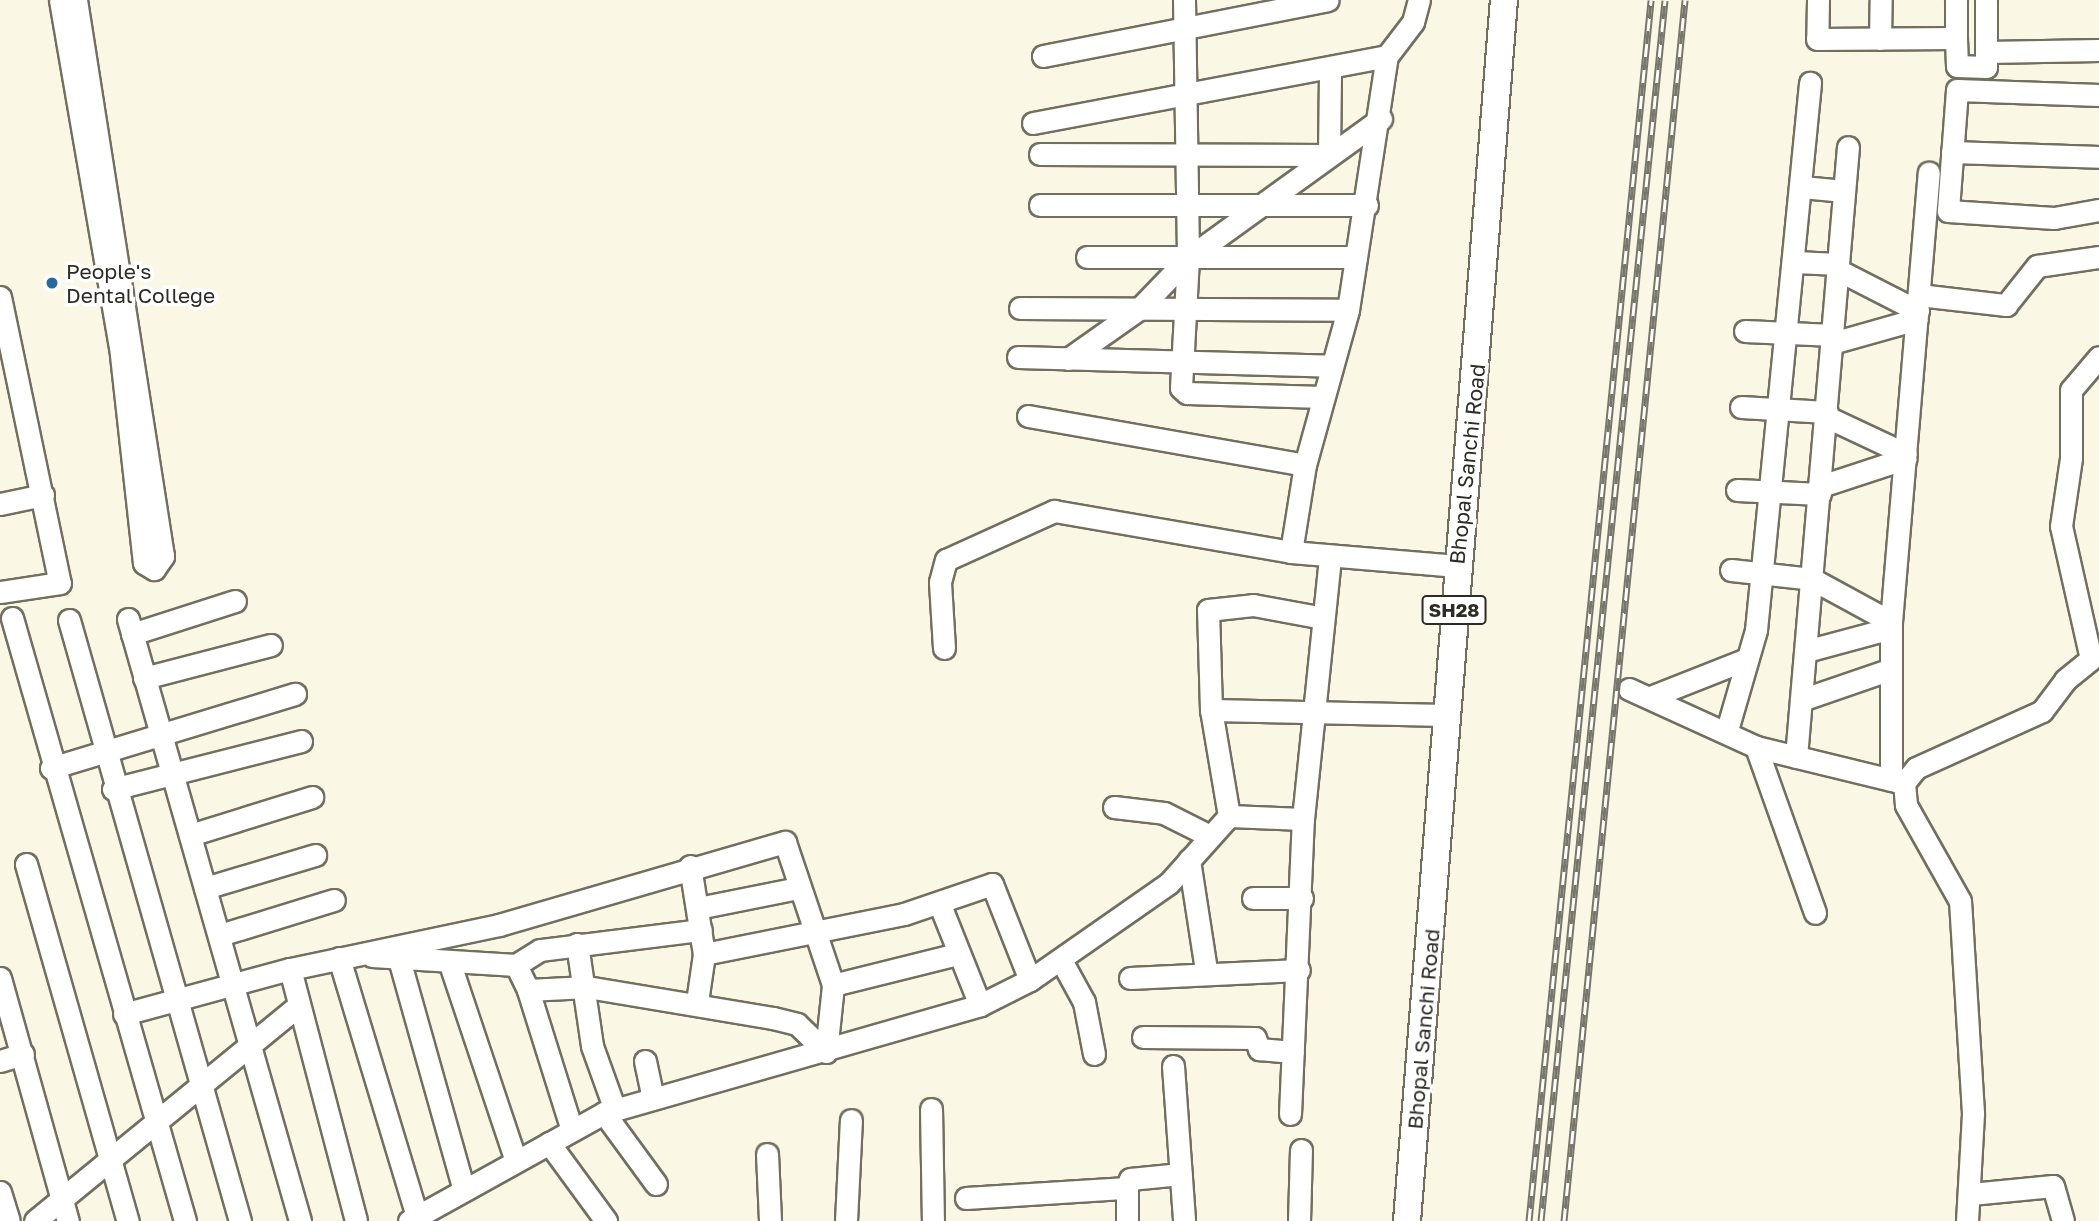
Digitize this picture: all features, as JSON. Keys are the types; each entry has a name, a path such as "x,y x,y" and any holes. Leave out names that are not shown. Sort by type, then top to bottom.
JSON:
{"main road":[{"name":"Bhopal Sanchi Road","path":"1408,1221 1457,566 1504,0"}],"street":[{"path":"60,0 120,346 144,563 153,569 163,556 76,0"},
{"path":"1184,0 1188,258 1181,388 1187,393 1323,397"},
{"path":"1044,56 1185,33 1248,9 1328,0"},
{"path":"1291,552 1305,465 1348,310 1381,119 1387,56 1413,22 1419,0"},
{"path":"1818,0 1817,39 1956,38"},
{"path":"1880,39 1881,0"},
{"path":"1956,0 1957,66 1986,67 1986,0"},
{"path":"1986,52 2099,50"},
{"path":"1033,123 1387,56"},
{"path":"1329,69 1329,155"},
{"path":"1727,730 1742,661 1756,630 1789,332 1810,83"},
{"path":"2099,94 1957,90 1948,211 2054,218 2099,210"},
{"path":"1068,359 1139,309 1188,258 1381,119"},
{"path":"1796,757 1821,490 1848,147"},
{"path":"1040,153 1187,151 1329,155"},
{"path":"1952,152 2099,157"},
{"path":"1929,173 1891,625 1891,669 1897,781 1906,805 1960,901 1968,962 1971,1194 1967,1221"},
{"path":"1802,187 1844,191"},
{"path":"1040,205 1188,204 1259,208 1367,205"},
{"path":"1087,257 1356,257"},
{"path":"1745,331 1789,332 1832,339 1918,309 2006,304 2037,266 2099,257"},
{"path":"1795,262 1838,267 1918,309"},
{"path":"0,297 7,358 43,495 60,583 0,592"},
{"path":"1020,308 1139,309 1184,306 1348,310"},
{"path":"1018,357 1068,359 1133,375 1184,366 1332,366"},
{"path":"1629,689 1653,696 1727,730 1756,747 1897,781 1916,768 2042,711 2065,680 2091,659 2061,526 2071,458 2071,390 2099,357"},
{"path":"1741,407 1827,414 1906,456"},
{"path":"1028,416 1305,465"},
{"path":"1737,490 1821,490 1906,456"},
{"path":"0,504 43,495"},
{"path":"944,648 940,582 946,560 964,546 1054,511 1291,552 1457,566"},
{"path":"1290,1114 1299,970 1303,819 1312,710 1330,557"},
{"path":"1731,570 1812,579 1891,625"},
{"path":"235,601 130,626 300,1221"},
{"path":"1229,816 1211,710 1208,610 1253,605 1323,618"},
{"path":"12,618 51,768 185,1221"},
{"path":"69,620 113,789 178,998 240,1221"},
{"path":"1806,651 1891,625"},
{"path":"144,678 271,645"},
{"path":"1653,696 1742,661"},
{"path":"1801,700 1891,669"},
{"path":"51,768 161,732 295,694"},
{"path":"1211,710 1312,710 1447,715"},
{"path":"113,789 301,741"},
{"path":"1756,747 1815,913"},
{"path":"190,835 312,797"},
{"path":"1114,807 1164,813 1210,836"},
{"path":"350,956 413,1219 442,1212 464,1189 549,1143 571,1126 609,1111 652,1095 826,1052 980,1005 1030,980 1169,883 1229,816 1303,819"},
{"path":"124,1014 289,969 499,925 690,866 785,842 832,985 826,1052"},
{"path":"205,888 314,855"},
{"path":"1189,860 1206,970"},
{"path":"26,864 128,1221"},
{"path":"690,866 704,954 696,1002"},
{"path":"704,954 940,905 992,884 1030,980"},
{"path":"698,908 798,888"},
{"path":"1254,898 1302,898"},
{"path":"220,935 334,900"},
{"path":"940,905 957,954 980,1005"},
{"path":"350,956 450,964 516,965 530,953 577,944 701,930"},
{"path":"577,944 587,987 592,1046 609,1111 656,1184"},
{"path":"1076,950 1094,1054"},
{"path":"832,985 957,954"},
{"path":"399,959 464,1189"},
{"path":"450,964 516,1161"},
{"path":"516,965 528,990 571,1126"},
{"path":"289,969 356,1221"},
{"path":"1130,978 1206,970 1299,970"},
{"path":"0,978 6,1015 23,1054 68,1221"},
{"path":"528,990 587,987 696,1002 797,1024 826,1052"},
{"path":"34,1221 299,1005"},
{"path":"1143,1037 1255,1038 1259,1049 1293,1052"},
{"path":"0,1061 23,1054"},
{"path":"645,1062 652,1095"},
{"path":"1173,1066 1184,1221"},
{"path":"931,1109 933,1221"},
{"path":"846,1221 851,1121"},
{"path":"549,1143 606,1221"},
{"path":"1299,1221 1301,1150"},
{"path":"767,1154 770,1221"},
{"path":"1127,1221 1127,1188 1130,1179 1181,1174"},
{"path":"1971,1194 2053,1186 2063,1221"},
{"path":"965,1198 1127,1188"},
{"path":"0,1192 9,1221"}],"railway":[{"path":"1529,1221 1651,0"},
{"path":"1541,1221 1665,0"},
{"path":"1564,1221 1685,0"}],"place":[{"name":"People's Dental College","path":"52,283"}]}
